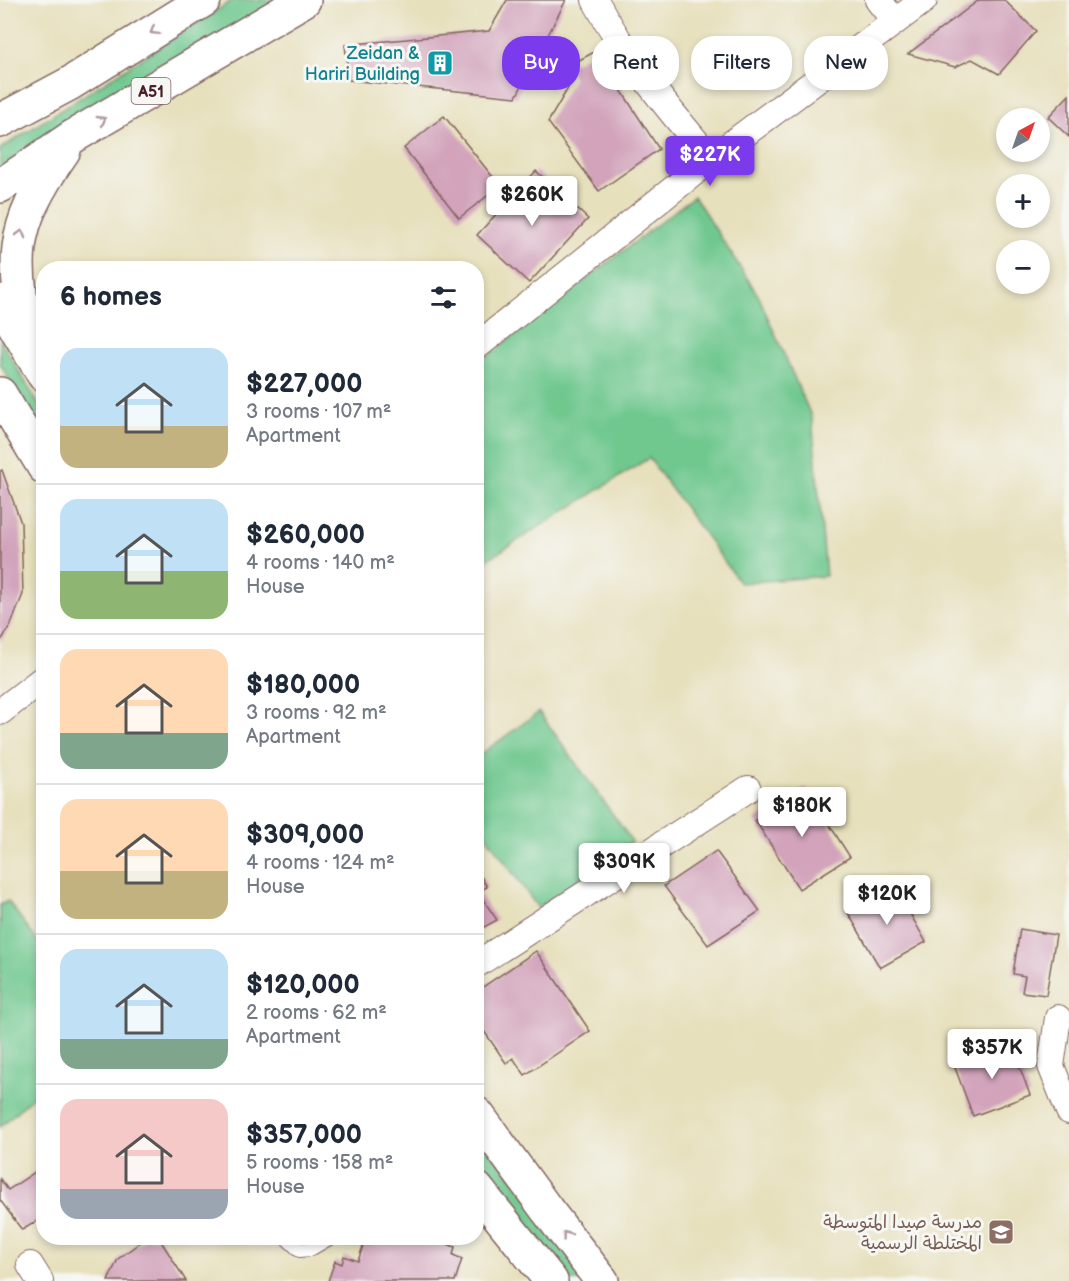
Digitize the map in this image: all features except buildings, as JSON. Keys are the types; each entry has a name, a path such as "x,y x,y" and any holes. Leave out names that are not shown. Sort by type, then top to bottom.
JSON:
{"main road":[{"path":"0,121 69,84 204,0"},
{"name":"A51","path":"0,186 74,136 304,0"},
{"path":"36,360 20,297 16,260 19,237 42,183 74,136"},
{"path":"0,301 36,362"},
{"path":"1,398 36,455"},
{"path":"484,1124 602,1281"},
{"path":"484,1198 551,1281"}],"street":[{"path":"595,0 612,33 711,159"},
{"path":"878,0 894,20"},
{"path":"484,340 711,159 894,20 924,0"},
{"path":"0,712 36,684"},
{"path":"484,959 747,789"},
{"path":"1058,1018 1051,1066 1069,1111"}],"lane":[{"path":"295,1245 300,1250 310,1249 317,1245"}],"green space":[{"path":"233,0 280,0 0,171 0,149"},
{"path":"694,196 758,295 812,418 826,576 740,583 649,458 484,562 484,359"},
{"path":"0,339 36,400 36,427 0,363"},
{"path":"539,712 632,841 538,908 484,833 484,752"},
{"path":"8,901 36,939 36,1093 0,1127 0,905"},
{"path":"484,1144 595,1281 571,1281 484,1175"}],"place":[{"name":"Zeidan & Hariri Building","path":"440,63"},
{"name":"مدرسة صيدا المتوسطة المختلطة الرسمية","path":"1001,1232"}]}
